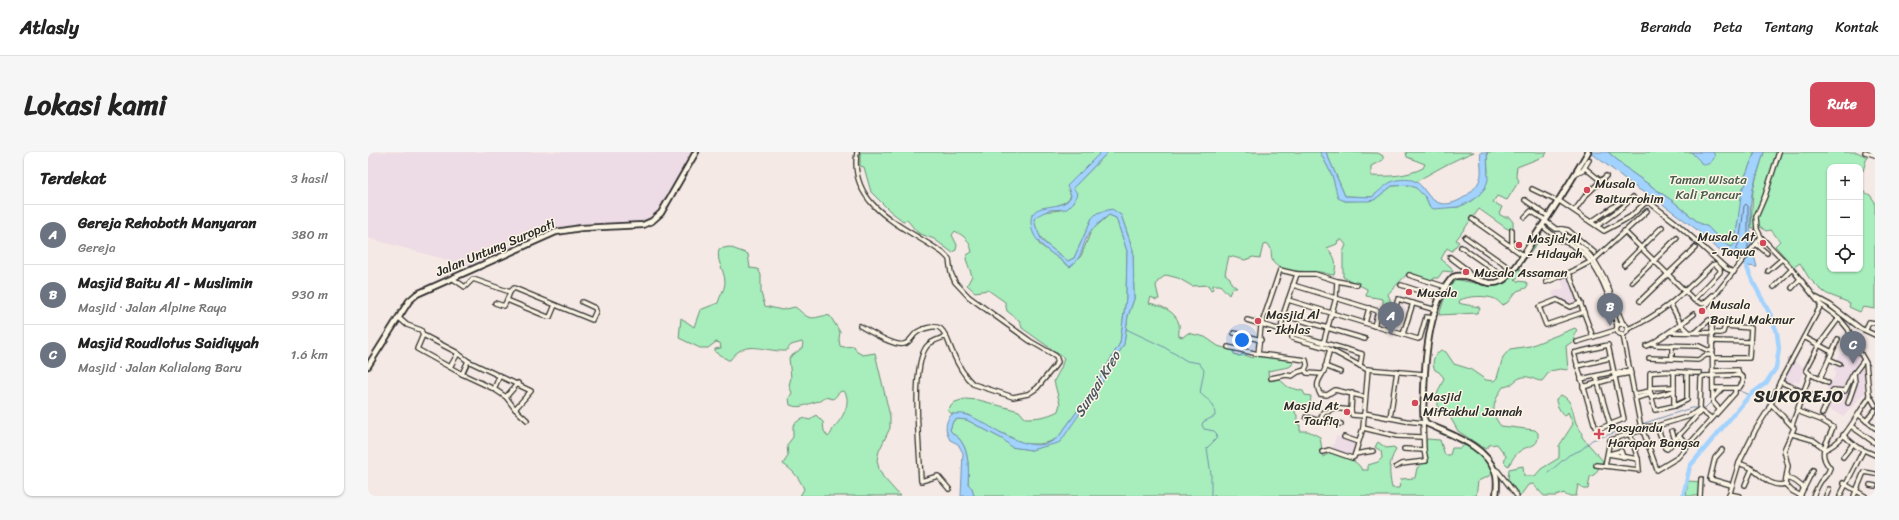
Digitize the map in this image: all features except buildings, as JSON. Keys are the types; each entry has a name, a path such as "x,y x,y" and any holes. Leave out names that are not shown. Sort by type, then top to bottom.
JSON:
{"main road":[{"name":"Jalan Untung Suropati","path":"368,366 409,301 417,294 556,232 580,228 633,227 652,221 661,213 696,152"},
{"path":"1496,496 1497,480 1494,468 1481,451 1425,423 1424,374 1427,342 1436,310 1446,287 1456,276 1492,283 1505,279 1523,256 1588,156"}],"street":[{"path":"857,152 857,171 862,191 885,217 943,253 949,259 951,273 955,282 969,297 1030,341 1057,358 1058,365 1037,388 1028,394 1013,396 974,384 964,374 946,336 940,328 933,328 918,332 907,343 902,344 888,340 860,326"},
{"path":"1779,152 1765,196 1756,217 1756,225 1761,237 1792,269 1821,304 1839,318 1848,328 1864,360 1870,397 1875,405"},
{"path":"1865,152 1875,155"},
{"path":"1575,174 1585,168 1588,156"},
{"path":"1585,168 1601,181"},
{"path":"1575,210 1586,195 1606,176"},
{"path":"1532,189 1575,210 1602,231 1606,231 1630,217 1644,203 1650,203 1675,222 1727,269 1735,271"},
{"path":"1597,226 1623,207 1633,197"},
{"path":"1525,200 1583,250 1592,261 1623,324 1628,329"},
{"path":"1591,222 1618,203"},
{"path":"1525,217 1531,211 1546,219"},
{"path":"1546,282 1569,273 1592,261 1647,211"},
{"path":"1472,219 1523,256"},
{"path":"1542,226 1552,234 1555,239 1562,240 1583,250"},
{"path":"1624,265 1662,227"},
{"path":"1552,234 1558,229 1568,230 1595,253"},
{"path":"1512,230 1512,248"},
{"path":"1624,232 1694,300 1703,304 1713,295"},
{"path":"1562,240 1565,235"},
{"path":"1465,237 1512,270"},
{"path":"1704,309 1761,237"},
{"path":"1632,282 1677,238"},
{"path":"1756,244 1767,253"},
{"path":"1494,270 1460,248 1461,247 1494,270 1505,279"},
{"path":"1640,301 1695,248"},
{"path":"1450,258 1466,269 1472,278"},
{"path":"1768,271 1782,259"},
{"path":"1622,335 1626,333 1628,329 1671,305 1684,291 1712,265 1715,264 1720,269 1720,272 1694,300"},
{"path":"1258,354 1261,340 1261,326 1279,271 1282,269 1297,274 1315,274 1357,285"},
{"path":"1727,269 1729,278"},
{"path":"1774,287 1792,269"},
{"path":"1569,273 1593,337"},
{"path":"1281,330 1283,315 1297,274"},
{"path":"1409,275 1446,287"},
{"path":"452,278 465,287 473,279 510,292"},
{"path":"1792,288 1800,279"},
{"path":"1322,344 1336,298 1337,281"},
{"path":"1293,285 1378,311 1374,326"},
{"path":"1401,285 1441,298"},
{"path":"494,303 504,306 510,292 514,288 592,320 596,310 595,308 582,302"},
{"path":"1608,291 1617,328 1619,334 1622,335 1631,372 1641,427 1657,470 1673,461 1735,389 1739,388 1743,382 1738,370 1713,371"},
{"path":"1817,298 1830,305 1860,328 1875,335"},
{"path":"507,300 548,317 550,317 555,305"},
{"path":"1288,300 1419,339 1425,319 1428,317 1434,318"},
{"path":"1389,330 1397,300 1436,310"},
{"path":"1548,331 1539,307 1557,300 1570,307 1580,303"},
{"path":"1403,334 1413,303"},
{"path":"1739,496 1729,495 1739,463 1756,429 1771,404 1780,382 1821,304"},
{"path":"1671,305 1681,324 1689,332"},
{"path":"1364,323 1369,308"},
{"path":"1546,325 1584,312"},
{"path":"1646,346 1670,332 1694,314"},
{"path":"1283,315 1366,339"},
{"path":"399,318 407,325 421,330 423,335 456,352 457,355 518,383 531,391 514,409"},
{"path":"1828,383 1810,374 1806,370 1819,345 1839,318"},
{"path":"1247,320 1261,326 1292,334 1292,338 1362,354 1360,366"},
{"path":"1696,332 1711,320 1713,321 1714,405 1719,409"},
{"path":"1866,330 1869,322 1875,323"},
{"path":"1577,342 1617,328 1623,324"},
{"path":"1649,358 1698,360 1704,356 1713,355 1750,357 1752,329 1750,327 1725,326 1723,332 1670,332"},
{"path":"1234,333 1261,340"},
{"path":"423,335 417,349 462,374 494,389 506,397 514,409 526,420"},
{"path":"946,336 928,344 923,352 916,395 921,481 938,476 949,489"},
{"path":"1804,337 1832,352"},
{"path":"1820,379 1838,339"},
{"path":"1713,341 1751,342"},
{"path":"1653,342 1655,344 1699,346 1713,355"},
{"path":"1322,344 1330,350 1368,369 1424,374"},
{"path":"1623,420 1595,429 1574,353 1608,345 1610,358 1614,375 1623,420 1624,427"},
{"path":"1672,345 1672,359"},
{"path":"1228,347 1258,354 1306,360 1307,365 1305,370"},
{"path":"1704,349 1704,356"},
{"path":"1330,350 1321,374 1318,386 1319,391 1323,395 1327,395 1335,390 1365,396"},
{"path":"450,367 457,355"},
{"path":"1577,366 1610,358"},
{"path":"1829,359 1840,364"},
{"path":"462,374 468,360"},
{"path":"1844,392 1854,373 1864,360"},
{"path":"1325,366 1340,372"},
{"path":"1322,452 1329,450 1352,458 1355,454 1364,428 1368,369"},
{"path":"1305,370 1307,373 1321,374"},
{"path":"1272,378 1286,375 1292,376 1305,370"},
{"path":"1390,418 1397,371"},
{"path":"1581,380 1596,376 1631,372"},
{"path":"1687,373 1688,399 1686,402 1655,410 1649,375 1651,372 1700,373"},
{"path":"1674,372 1674,406"},
{"path":"1848,403 1855,383 1854,373"},
{"path":"1792,425 1810,374"},
{"path":"494,389 500,375"},
{"path":"1583,387 1598,383 1614,375"},
{"path":"1596,376 1610,425"},
{"path":"1657,426 1665,448 1667,448 1679,436 1700,409 1701,378 1703,376 1741,376"},
{"path":"1780,382 1818,398"},
{"path":"506,397 518,383"},
{"path":"1713,388 1735,389"},
{"path":"1635,396 1674,389"},
{"path":"1651,393 1674,389"},
{"path":"1714,398 1722,389"},
{"path":"1822,414 1833,390 1851,395"},
{"path":"1352,393 1352,415 1364,415 1425,423 1422,437 1426,461 1402,464 1396,467"},
{"path":"1824,449 1831,447 1851,426 1870,397"},
{"path":"1771,404 1792,425 1794,429 1784,450 1788,464 1786,478 1783,485"},
{"path":"1321,419 1323,412 1329,412 1332,408 1351,410"},
{"path":"1700,409 1711,418"},
{"path":"1605,466 1610,440 1630,434 1641,427 1657,426 1692,415 1700,409"},
{"path":"1866,421 1875,410"},
{"path":"1797,411 1832,426 1824,449 1824,460 1830,468 1828,474 1821,481 1813,496"},
{"path":"1859,415 1875,428"},
{"path":"1306,417 1341,424"},
{"path":"1851,426 1875,443"},
{"path":"1364,428 1397,436 1422,437"},
{"path":"1672,431 1675,440"},
{"path":"1596,465 1638,471 1640,469 1638,459 1630,434"},
{"path":"1792,434 1813,440 1824,449"},
{"path":"1843,435 1853,444 1875,455"},
{"path":"1679,436 1688,444"},
{"path":"1344,438 1358,442"},
{"path":"1843,458 1853,444"},
{"path":"1404,449 1424,450"},
{"path":"1722,450 1715,458 1710,479 1732,485"},
{"path":"1840,496 1863,450"},
{"path":"1355,454 1373,452"},
{"path":"1608,454 1638,459"},
{"path":"1739,463 1752,469 1765,480 1783,485 1800,496 1813,470"},
{"path":"1494,468 1517,496"},
{"path":"1745,485 1752,469"},
{"path":"1854,496 1864,472 1875,474"},
{"path":"1786,478 1795,481 1804,488"},
{"path":"1700,496 1701,479"},
{"path":"1845,484 1864,496"},
{"path":"1870,485 1875,486"},
{"path":"1826,496 1830,489"}],"shaded area":[{"path":"368,152 695,152 658,213 642,223 559,231 473,267 368,238"},
{"path":"1568,277 1577,302 1569,305 1560,300 1555,300 1552,292 1564,288 1561,280"},
{"path":"1856,349 1864,363 1868,395 1863,394 1844,416 1820,405 1830,383 1833,380 1836,372 1834,370 1840,353 1843,354 1847,350 1852,351"},
{"path":"1793,361 1805,367 1799,383 1795,381 1793,386 1782,381"},
{"path":"1336,436 1356,442 1352,456 1332,450"}],"green space":[{"path":"860,152 1101,152 1072,181 1068,191 1071,195 1069,199 1054,207 1032,214 1039,244 1070,267 1081,256 1091,231 1109,215 1116,218 1127,251 1126,298 1120,343 1094,388 1056,439 1040,444 1025,444 987,426 969,415 952,414 947,410 955,402 965,399 979,400 1019,411 1025,418 1050,415 1058,411 1060,404 1054,381 1061,368 1064,358 1022,328 1020,321 1007,311 1005,302 988,290 975,292 967,285 972,276 966,259 967,255 972,252 968,241 964,237 955,231 952,235 957,245 956,250 953,253 934,239 918,233 907,220 903,221 890,211 871,192 864,167 860,166"},
{"path":"1108,152 1320,152 1332,175 1339,198 1345,201 1374,200 1392,186 1409,185 1416,188 1426,198 1430,207 1458,207 1470,202 1488,172 1487,152 1547,152 1545,156 1517,167 1516,175 1519,181 1507,200 1497,196 1493,202 1502,207 1499,214 1504,217 1509,217 1513,222 1513,227 1510,230 1506,228 1479,209 1456,240 1459,242 1452,251 1447,248 1441,259 1451,267 1453,272 1443,271 1438,278 1434,278 1432,281 1409,272 1388,294 1393,308 1389,311 1383,308 1383,299 1366,296 1367,289 1343,277 1343,252 1346,245 1342,240 1338,240 1337,244 1327,248 1335,260 1334,275 1321,272 1294,271 1277,266 1273,262 1268,244 1263,245 1260,258 1253,257 1245,260 1229,256 1225,274 1230,278 1231,283 1237,288 1232,288 1229,295 1220,285 1213,285 1213,289 1211,290 1208,285 1192,286 1178,278 1166,275 1158,281 1156,286 1159,299 1156,300 1151,297 1149,303 1167,309 1175,316 1179,324 1179,336 1183,337 1188,333 1205,337 1218,346 1234,351 1234,354 1240,356 1242,354 1253,358 1254,356 1293,360 1292,365 1289,367 1268,371 1269,381 1279,379 1288,387 1303,391 1305,395 1311,396 1310,406 1297,405 1295,413 1297,415 1297,424 1300,425 1300,431 1308,431 1320,437 1323,457 1331,452 1357,463 1362,470 1368,470 1368,465 1378,462 1382,458 1381,451 1375,447 1378,442 1386,448 1394,447 1396,450 1390,464 1390,478 1392,488 1399,488 1401,479 1415,478 1417,468 1422,462 1424,446 1427,439 1440,440 1445,455 1450,455 1452,448 1460,448 1464,445 1469,446 1481,454 1492,472 1489,476 1478,481 1476,496 974,496 972,488 968,485 967,456 964,445 950,430 953,421 958,419 967,420 1004,440 1011,447 1031,450 1061,441 1076,417 1094,396 1124,344 1128,316 1134,299 1133,250 1121,215 1106,211 1099,213 1092,218 1074,258 1068,261 1046,244 1039,234 1034,219 1043,212 1056,211 1066,208 1074,202 1073,188"},
{"path":"1326,152 1378,153 1383,156 1383,160 1371,166 1371,176 1384,176 1411,173 1423,168 1425,164 1407,157 1406,152 1474,152 1451,162 1415,182 1402,181 1391,184 1372,197 1345,196"},
{"name":"Taman Wisata Kali Pancur","path":"1608,152 1755,152 1744,179 1746,184 1744,186 1734,246 1732,247 1723,243 1708,227 1699,223 1674,202 1631,172"},
{"path":"1764,152 1857,152 1867,157 1863,171 1863,164 1827,164 1827,272 1863,272 1863,192 1870,195 1875,202 1875,309 1863,307 1860,312 1849,307 1850,303 1827,294 1809,278 1800,263 1794,267 1775,246 1780,241 1771,230 1766,231 1761,227 1751,228 1753,189"},
{"path":"1541,233 1542,237 1520,267 1520,270 1527,272 1515,279 1517,281 1526,282 1528,285 1526,288 1517,291 1507,303 1502,305 1495,299 1487,297 1472,297 1460,300 1459,303 1479,307 1480,309 1477,313 1439,315 1447,290 1454,279 1490,286 1506,283 1538,235"},
{"path":"729,247 748,254 750,268 758,269 761,275 761,293 765,306 782,310 795,307 811,318 830,316 840,332 840,346 854,346 857,352 863,355 875,353 890,416 890,428 879,451 877,460 883,477 900,496 800,496 804,489 802,485 793,472 783,464 788,456 787,445 793,437 793,425 802,418 810,420 816,415 823,422 824,431 828,437 838,423 846,409 847,404 846,395 844,391 842,391 833,399 825,397 820,401 798,407 790,405 789,398 792,393 789,385 791,378 789,358 802,348 802,342 791,345 786,351 755,348 742,349 730,360 728,360 715,352 715,349 721,348 720,343 716,342 708,348 700,348 679,338 681,318 694,327 700,310 718,303 725,281 718,254 719,249"},
{"path":"1575,328 1577,330 1574,334 1575,340 1566,346 1568,370 1560,369 1550,371 1542,381 1529,377 1520,378 1511,385 1503,387 1497,397 1494,411 1497,421 1501,426 1535,430 1538,433 1537,442 1518,453 1508,466 1504,462 1506,456 1497,444 1489,445 1486,449 1482,447 1458,431 1450,417 1438,408 1438,400 1435,399 1444,378 1435,370 1433,361 1435,356 1441,350 1446,352 1454,364 1470,369 1486,380 1494,381 1497,378 1503,357 1510,349 1530,346"},
{"path":"1561,395 1568,400 1572,407 1576,423 1581,431 1582,437 1603,461 1595,474 1590,477 1588,489 1583,489 1580,485 1578,485 1576,496 1567,496 1564,493 1556,496 1544,496 1533,484 1528,485 1520,496 1508,480 1509,469 1523,466 1524,476 1535,476 1541,469 1559,458 1559,446 1573,424 1568,412 1565,416 1558,406 1556,399"},
{"path":"1688,481 1702,482 1700,496 1686,496"}],"water":[{"name":"Sungai Kreo","path":"1101,152 1108,152 1073,188 1077,193 1074,202 1067,209 1049,210 1034,219 1042,241 1068,261 1074,258 1092,218 1097,213 1112,209 1121,215 1133,250 1134,299 1128,316 1124,344 1094,396 1089,400 1061,441 1058,443 1031,450 1011,447 1004,440 967,420 958,419 953,421 950,430 964,445 967,456 968,484 972,488 974,496 961,496 963,453 958,444 950,440 946,430 949,417 952,414 968,415 1002,434 1027,443 1039,445 1050,442 1060,435 1094,388 1120,343 1126,298 1127,251 1116,218 1109,215 1090,232 1078,259 1070,267 1040,243 1032,231 1031,223 1032,215 1041,208 1056,206 1068,201 1071,195 1067,186"},
{"path":"1320,152 1326,152 1345,196 1372,197 1390,183 1397,180 1406,179 1417,182 1430,197 1441,204 1455,202 1468,195 1480,179 1481,152 1487,152 1488,180 1485,188 1479,195 1470,202 1458,207 1434,209 1430,207 1426,198 1416,188 1409,185 1392,186 1374,200 1345,201 1338,198 1332,175"},
{"path":"1590,152 1608,152 1631,172 1674,202 1699,223 1708,227 1723,243 1732,247 1735,243 1742,189 1746,184 1744,179 1755,152 1764,152 1751,197 1751,238 1757,267 1747,266 1742,256 1730,257 1721,252 1696,229 1657,200 1638,189"},
{"path":"1691,152 1713,152 1715,156 1710,163 1702,165"}],"waterway":[{"path":"1683,496 1690,466 1750,395 1766,383 1776,368 1779,349 1777,333 1771,316 1753,282 1740,251"},
{"path":"1126,329 1162,346 1187,361 1199,363 1204,370 1200,393 1211,402 1214,407 1215,416 1203,422 1202,425 1204,429 1214,431 1217,434 1216,439 1207,448 1211,474 1211,496"},
{"path":"1736,389 1750,395"},
{"path":"1701,408 1705,408 1711,402"},
{"path":"1548,473 1569,455 1581,450 1592,440 1691,408 1697,408"}],"place":[{"name":"Musala Baiturrohim","path":"1587,190"},
{"name":"Musala At - Taqwa","path":"1763,243"},
{"name":"Masjid Al - Hidayah","path":"1519,245"},
{"name":"Musala Assaman","path":"1466,272"},
{"name":"Musala","path":"1409,292"},
{"name":"Musala Baitul Makmur","path":"1702,311"},
{"name":"Masjid Al - Ikhlas","path":"1258,321"},
{"name":"Masjid Baitu Al - Muslimin","path":"1610,326"},
{"name":"Gereja Rehoboth Manyaran","path":"1391,335"},
{"name":"Masjid Roudlotus Saidiyyah","path":"1853,364"},
{"name":"Masjid Miftakhul Jannah","path":"1415,403"},
{"name":"Masjid At - Taufiq","path":"1347,412"},
{"name":"Posyandu Harapan Bangsa","path":"1599,434"}],"district":[{"name":"SUKOREJO","path":"1799,396"}]}
